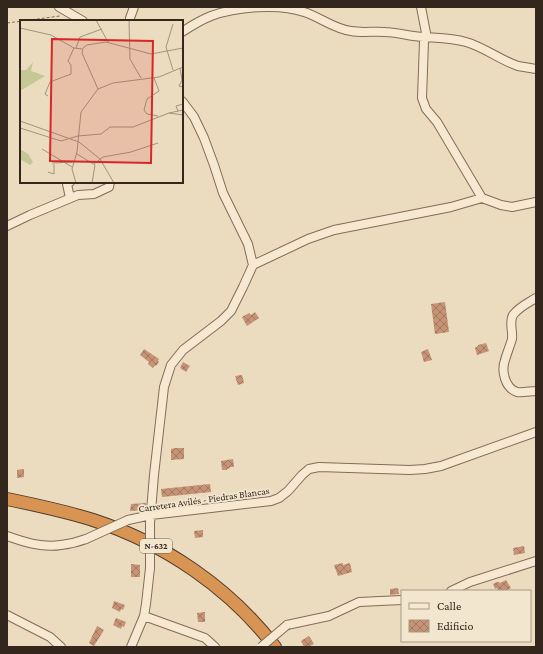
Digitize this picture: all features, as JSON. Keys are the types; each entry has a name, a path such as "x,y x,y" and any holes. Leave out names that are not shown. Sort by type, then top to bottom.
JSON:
{"highway":[{"name":"N-632","path":"7,499 62,511 94,520 157,546 201,575 240,607 275,647"}],"street":[{"path":"59,7 81,20"},
{"path":"130,20 134,7"},
{"path":"183,31 210,16 226,12 243,9 276,7 302,9 342,30 353,32 387,32 424,37 446,38 466,42 517,65 536,69"},
{"path":"421,7 426,33 424,37 422,98 426,109 437,122 482,198"},
{"path":"131,647 144,616 147,598 150,568 150,519 154,475 164,387 171,365 183,350 221,321 231,311 253,265 248,244 223,193 204,138 194,118 183,102"},
{"path":"68,183 67,184 70,198"},
{"path":"7,226 78,195 94,194 109,187 110,183"},
{"path":"253,265 308,239 334,230 452,208 482,198 501,205 512,207 536,202"},
{"path":"536,298 520,307 511,319 512,337 510,348 504,361 503,372 505,380 514,390 518,392 536,391"},
{"name":"Carretera Avilés - Piedras Blancas","path":"7,536 24,542 59,546 86,539 128,520 150,519 271,501 279,498 288,491 309,469 319,467 410,470 425,469 441,466 536,432"},
{"path":"454,590 470,582 536,561"},
{"path":"261,647 287,625 329,616 359,602 401,600"},
{"path":"7,615 50,637 61,647"},
{"path":"144,616 205,638 215,647"}],"path":[{"path":"30,20 60,16"},
{"path":"7,23 20,21"}],"building":[{"path":"445,302 449,332 435,334 431,304"},
{"path":"255,312 259,318 247,326 242,317 249,313 251,315"},
{"path":"486,343 489,351 477,355 475,348 478,345"},
{"path":"144,349 159,359 159,362 153,368 148,364 149,362 140,355"},
{"path":"428,349 432,360 424,362 421,352"},
{"path":"183,362 190,366 186,372 180,368"},
{"path":"242,375 244,383 238,385 235,376"},
{"path":"184,448 184,459 171,460 171,449"},
{"path":"233,459 234,467 230,467 227,470 222,470 221,461"},
{"path":"24,469 24,477 17,478 17,470"},
{"path":"210,484 211,492 162,497 161,489"},
{"path":"146,503 146,510 130,511 131,504"},
{"path":"203,530 203,537 195,538 194,531"},
{"path":"524,546 525,553 514,555 513,548"},
{"path":"343,563 343,565 350,563 352,572 338,576 334,565"},
{"path":"131,564 140,565 140,577 131,577"},
{"path":"506,580 511,588 507,590 495,589 493,584 497,582 500,583"},
{"path":"398,588 399,594 390,595 390,589"},
{"path":"114,601 125,605 123,610 121,609 120,612 112,608"},
{"path":"205,612 205,622 198,622 197,613"},
{"path":"116,618 126,622 124,627 122,626 121,629 113,625"},
{"path":"97,626 104,630 94,646 89,643"},
{"path":"309,636 314,644 304,647 301,641"}]}
